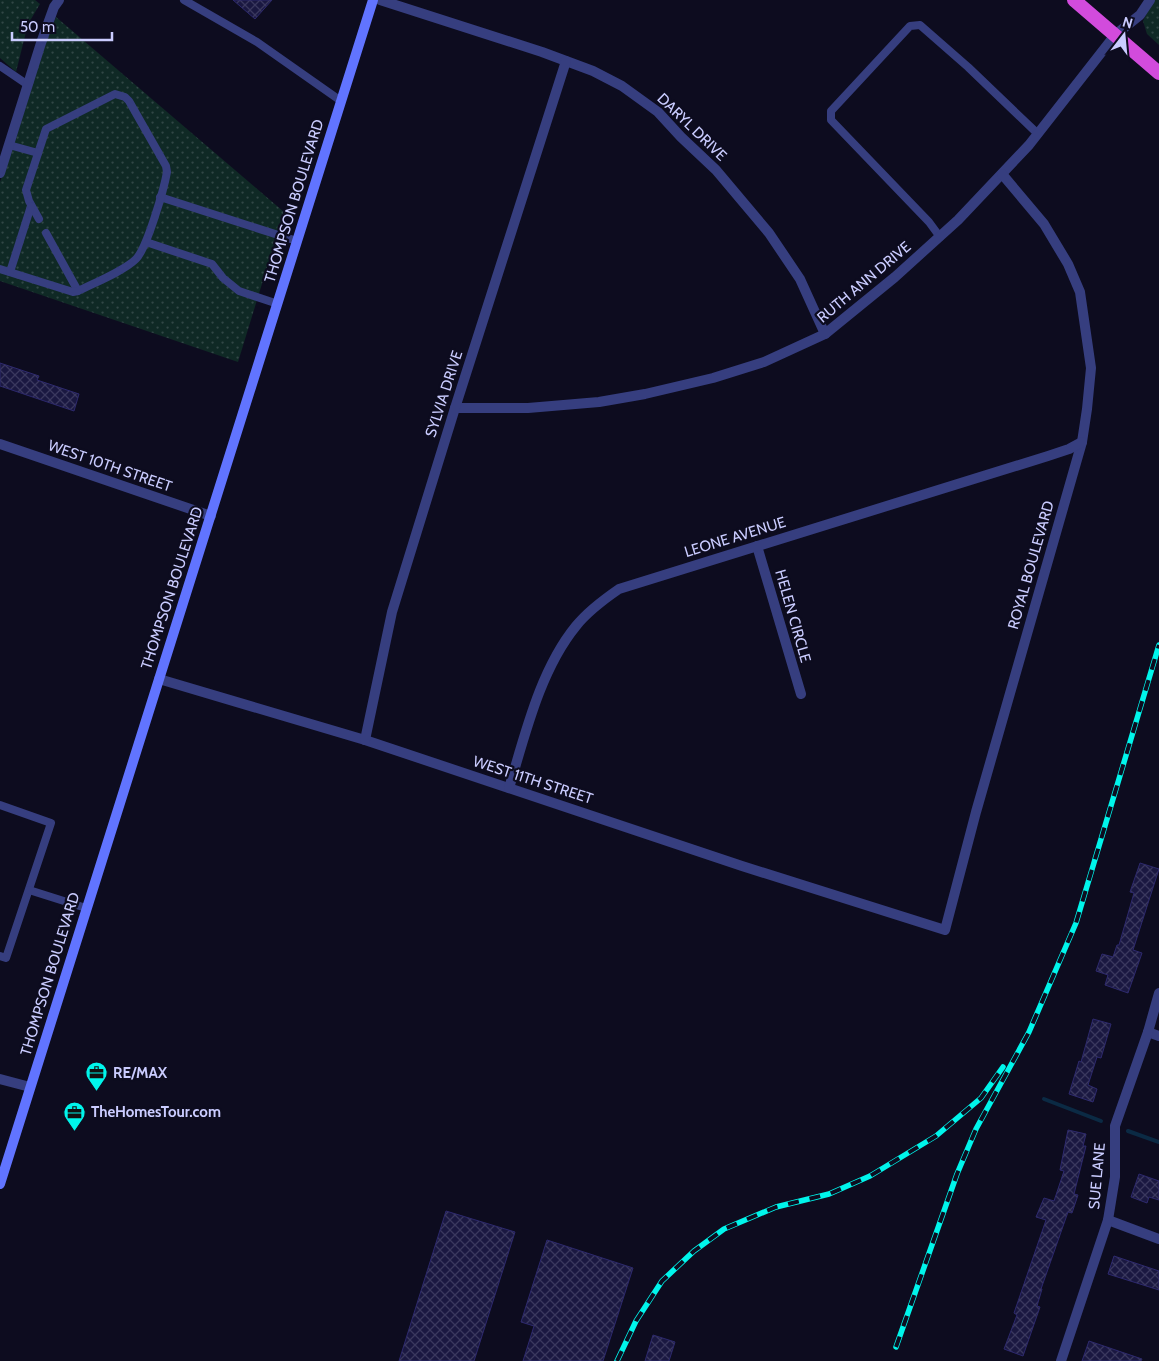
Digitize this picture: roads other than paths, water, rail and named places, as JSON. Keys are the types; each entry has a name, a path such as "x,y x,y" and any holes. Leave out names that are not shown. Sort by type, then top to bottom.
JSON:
{"highway":[{"path":"1074,0 1159,73"}],"main road":[{"name":"THOMPSON BOULEVARD","path":"0,1184 373,0"}],"street":[{"path":"0,173 41,43 54,7 59,0"},
{"name":"DARYL DRIVE","path":"380,0 566,61 622,86 650,107 716,170 769,233 800,278 825,334"},
{"name":"RUTH ANN DRIVE","path":"455,408 528,408 598,402 645,394 712,378 764,362 825,334 895,277 958,220 1038,134 1115,35 1140,16 1150,0"},
{"name":"SYLVIA DRIVE","path":"365,740 392,612 566,61"},
{"name":"ROYAL BOULEVARD","path":"896,914 945,930 976,812 1082,442 1087,409 1091,368 1080,292 1068,264 1044,224 1002,174"},
{"name":"LEONE AVENUE","path":"509,788 536,699 557,656 575,627 595,606 619,589 1048,456 1069,449 1082,442"},
{"name":"WEST 10TH STREET","path":"0,444 211,516"},
{"name":"HELEN CIRCLE","path":"757,546 801,694"},
{"name":"WEST 11TH STREET","path":"159,679 365,740 732,863 896,914"},
{"name":"SUE LANE","path":"1060,1361 1108,1220 1115,1177 1115,1126 1148,1032 1159,993"},
{"path":"1148,1032 1159,1036"},
{"path":"0,1079 30,1088"},
{"path":"1108,1220 1159,1239"}],"lane":[{"path":"184,0 257,42 341,101"},
{"path":"940,237 929,222 832,120 831,111 910,26 920,25 1038,134"},
{"path":"0,66 28,84"},
{"path":"0,268 68,291 78,291 134,261 140,254 146,242 166,178 166,166 129,101 120,94 114,94 46,129 26,190 31,206 39,219"},
{"path":"9,144 38,153"},
{"path":"160,197 297,241"},
{"path":"10,272 31,206"},
{"path":"46,233 78,291"},
{"path":"146,242 212,264 223,278 240,291 278,304"},
{"path":"0,805 51,823 6,958 0,956"},
{"path":"29,890 86,908"}],"waterway":[{"path":"1044,1099 1101,1121"},
{"path":"1128,1131 1159,1142"}],"railway":[{"path":"896,1347 957,1174 976,1129 1029,1032 1076,923 1159,645"},
{"path":"617,1361 636,1321 662,1281 694,1251 724,1229 776,1207 829,1194 870,1176 936,1136 981,1098 1003,1067"}],"place":[{"name":"RE/MAX","path":"97,1092"},
{"name":"TheHomesTour.com","path":"75,1131"}]}
